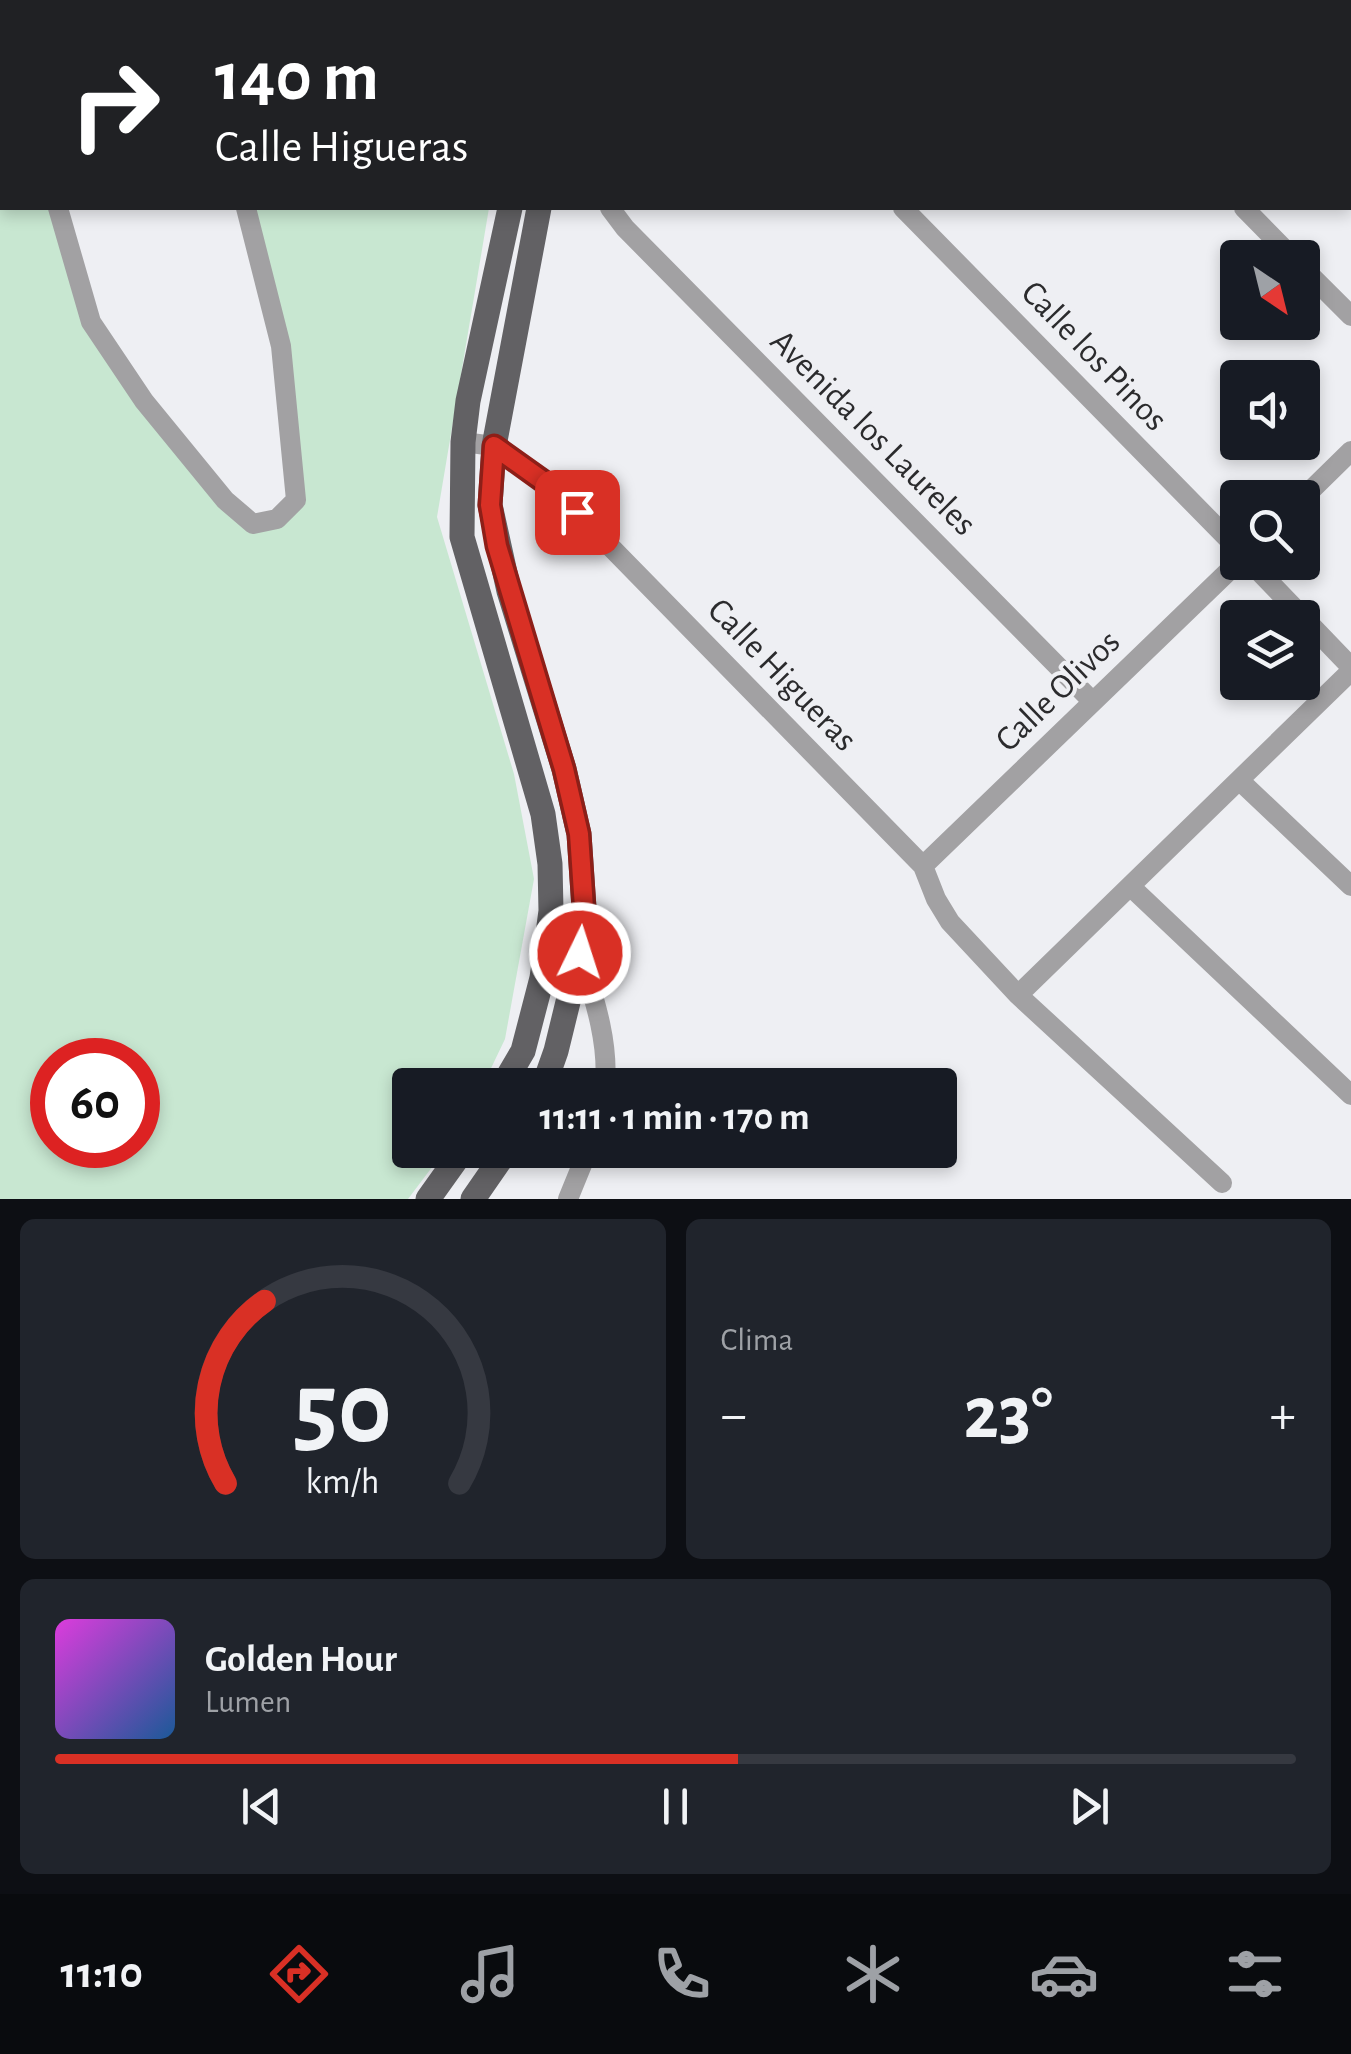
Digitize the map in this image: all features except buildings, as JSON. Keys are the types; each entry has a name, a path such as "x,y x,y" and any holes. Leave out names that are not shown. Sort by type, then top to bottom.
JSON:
{"main road":[{"path":"510,210 485,315 463,442 462,537 543,814 550,864 551,911 542,978 523,1052 513,1068"},
{"path":"539,210 494,446 490,505 497,546 564,769 579,834 584,908 580,953 550,1068"},
{"path":"428,1199 450,1168"},
{"path":"473,1199 495,1168"}],"street":[{"path":"59,210 91,322 144,402 225,500 252,524 277,519 296,500 281,346 247,210"},
{"name":"Avenida los Laureles","path":"612,210 1093,702"},
{"name":"Calle los Pinos","path":"906,210 1220,531"},
{"path":"1246,210 1275,240"},
{"path":"1320,285 1351,316"},
{"name":"Calle Higueras","path":"463,442 494,446 550,486 923,866 950,922 1018,995 1222,1183"},
{"path":"1320,481 1351,451"},
{"name":"Calle Olivos","path":"923,866 1220,579"},
{"path":"1018,995 1351,669 1267,580"},
{"path":"1239,780 1351,886"},
{"path":"1130,886 1351,1095"},
{"path":"580,953 596,1004 607,1068"},
{"path":"568,1199 581,1168"}],"green space":[{"path":"0,210 61,210 91,322 253,524 296,500 281,346 247,210 489,210 437,517 514,774 534,879 505,1039 491,1068 392,1068 392,1168 431,1168 408,1199 0,1199"}],"route":[{"path":"577,512 550,486 494,446 490,505 497,546 564,769 579,834 584,908 580,953"}]}
